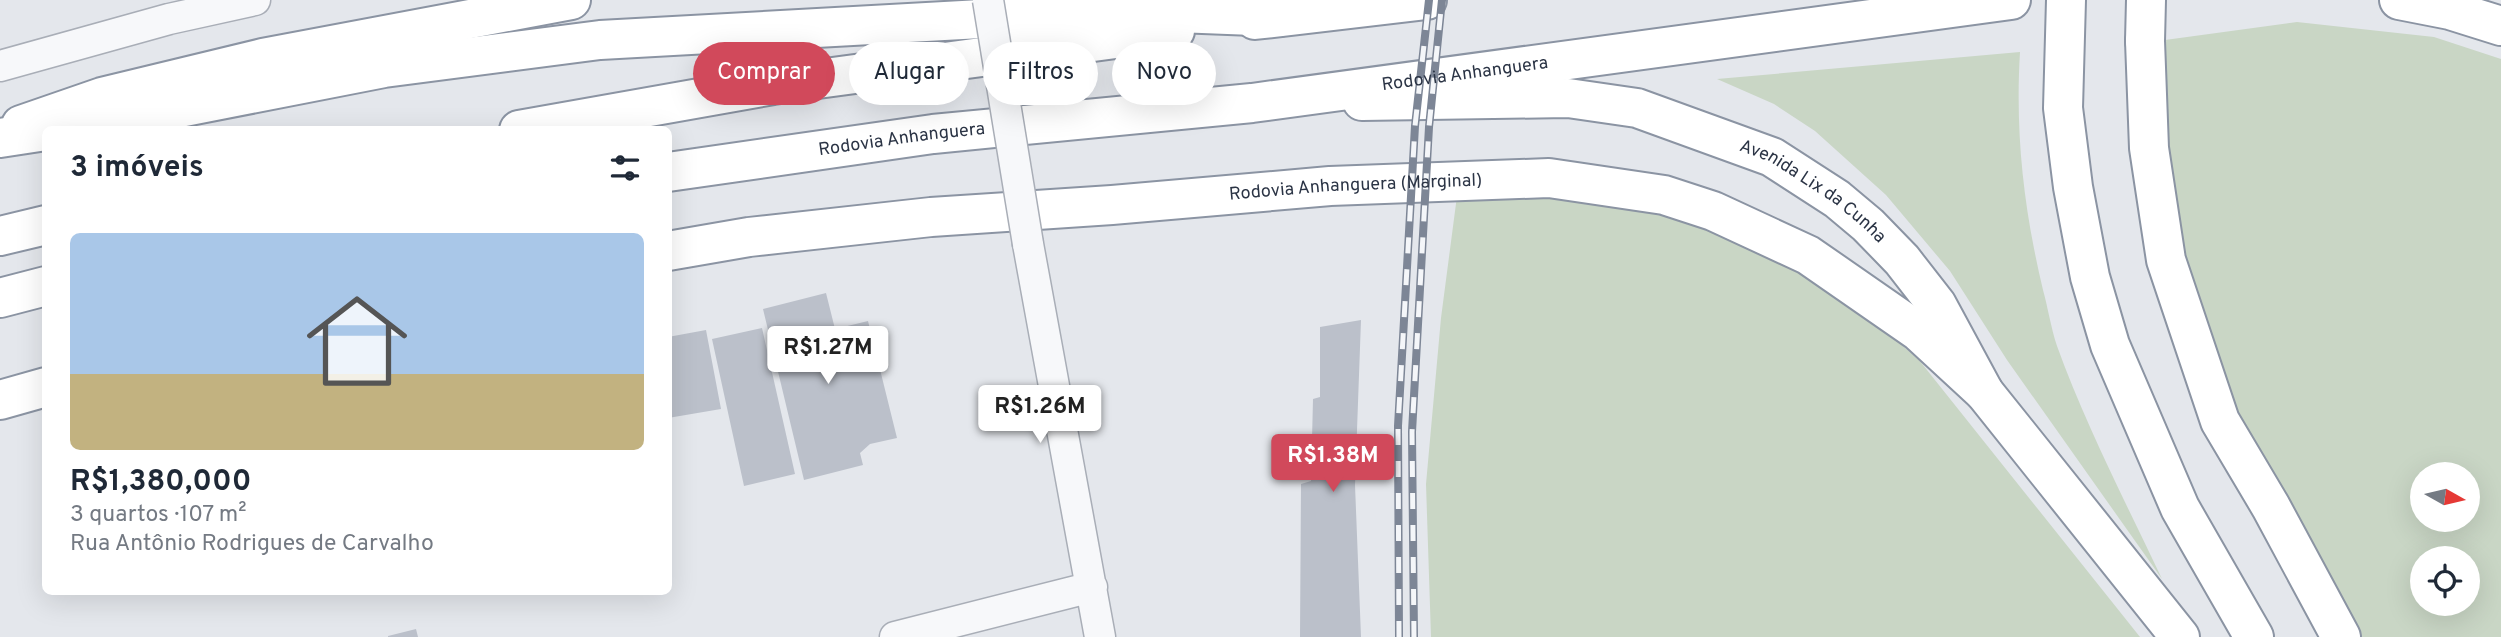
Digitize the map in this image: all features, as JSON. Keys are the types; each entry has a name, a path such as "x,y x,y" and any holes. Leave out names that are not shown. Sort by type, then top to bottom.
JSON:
{"highway":[{"path":"0,132 102,97 262,58 571,0"},
{"path":"542,126 773,85 1279,17 1427,0"},
{"name":"Rodovia Anhanguera","path":"672,171 933,134 1252,103 2011,0"},
{"path":"2066,0 2063,108 2073,187 2090,277 2110,345 2180,508 2254,637"},
{"path":"2146,0 2144,41 2149,148 2166,260 2220,421 2271,507 2341,637"},
{"path":"2399,0 2450,10 2501,26"},
{"path":"80,126 384,68 600,40 1126,11 1279,17"},
{"name":"Avenida Lix da Cunha","path":"1252,103 1568,98 1637,108 1772,157 1837,199 1868,225 1902,260 1937,305 1984,392 2180,637"},
{"path":"0,138 42,132"},
{"name":"Rodovia Anhanguera (Marginal)","path":"672,250 749,237 931,216 1112,205 1330,186 1549,178 1664,195 1713,211 1808,255 1919,332 1984,392"},
{"path":"0,236 42,226"},
{"path":"0,300 42,287"},
{"path":"0,403 42,388"}],"street":[{"path":"0,66 167,9 255,0"},
{"path":"988,0 1028,244 1100,637"},
{"path":"895,637 1092,587"}],"green space":[{"path":"2297,22 2434,37 2501,59 2501,637 2352,637 2221,398 2189,305 2163,113 2165,40"},
{"path":"2020,52 2022,172 2036,260 2053,332 2093,435 2162,579 2007,360 1950,271 1886,195 1815,131 1774,104 1717,79"},
{"path":"1545,189 1663,213 1730,235 1790,260 1859,308 1919,360 2140,637 1431,637 1426,484 1441,318 1457,196"}],"building":[{"path":"826,293 835,329 868,321 897,438 870,444 860,453 863,465 804,480 763,309"},
{"path":"1361,320 1355,485 1361,637 1300,637 1301,484 1311,481 1313,399 1320,397 1320,327"},
{"path":"762,328 795,474 744,486 712,339"},
{"path":"706,330 721,409 672,417 672,336"},
{"path":"416,629 418,637 388,637 388,636"}],"railway":[{"path":"1399,637 1398,426 1415,126 1429,0"},
{"path":"1414,637 1412,432 1429,127 1442,0"}]}
